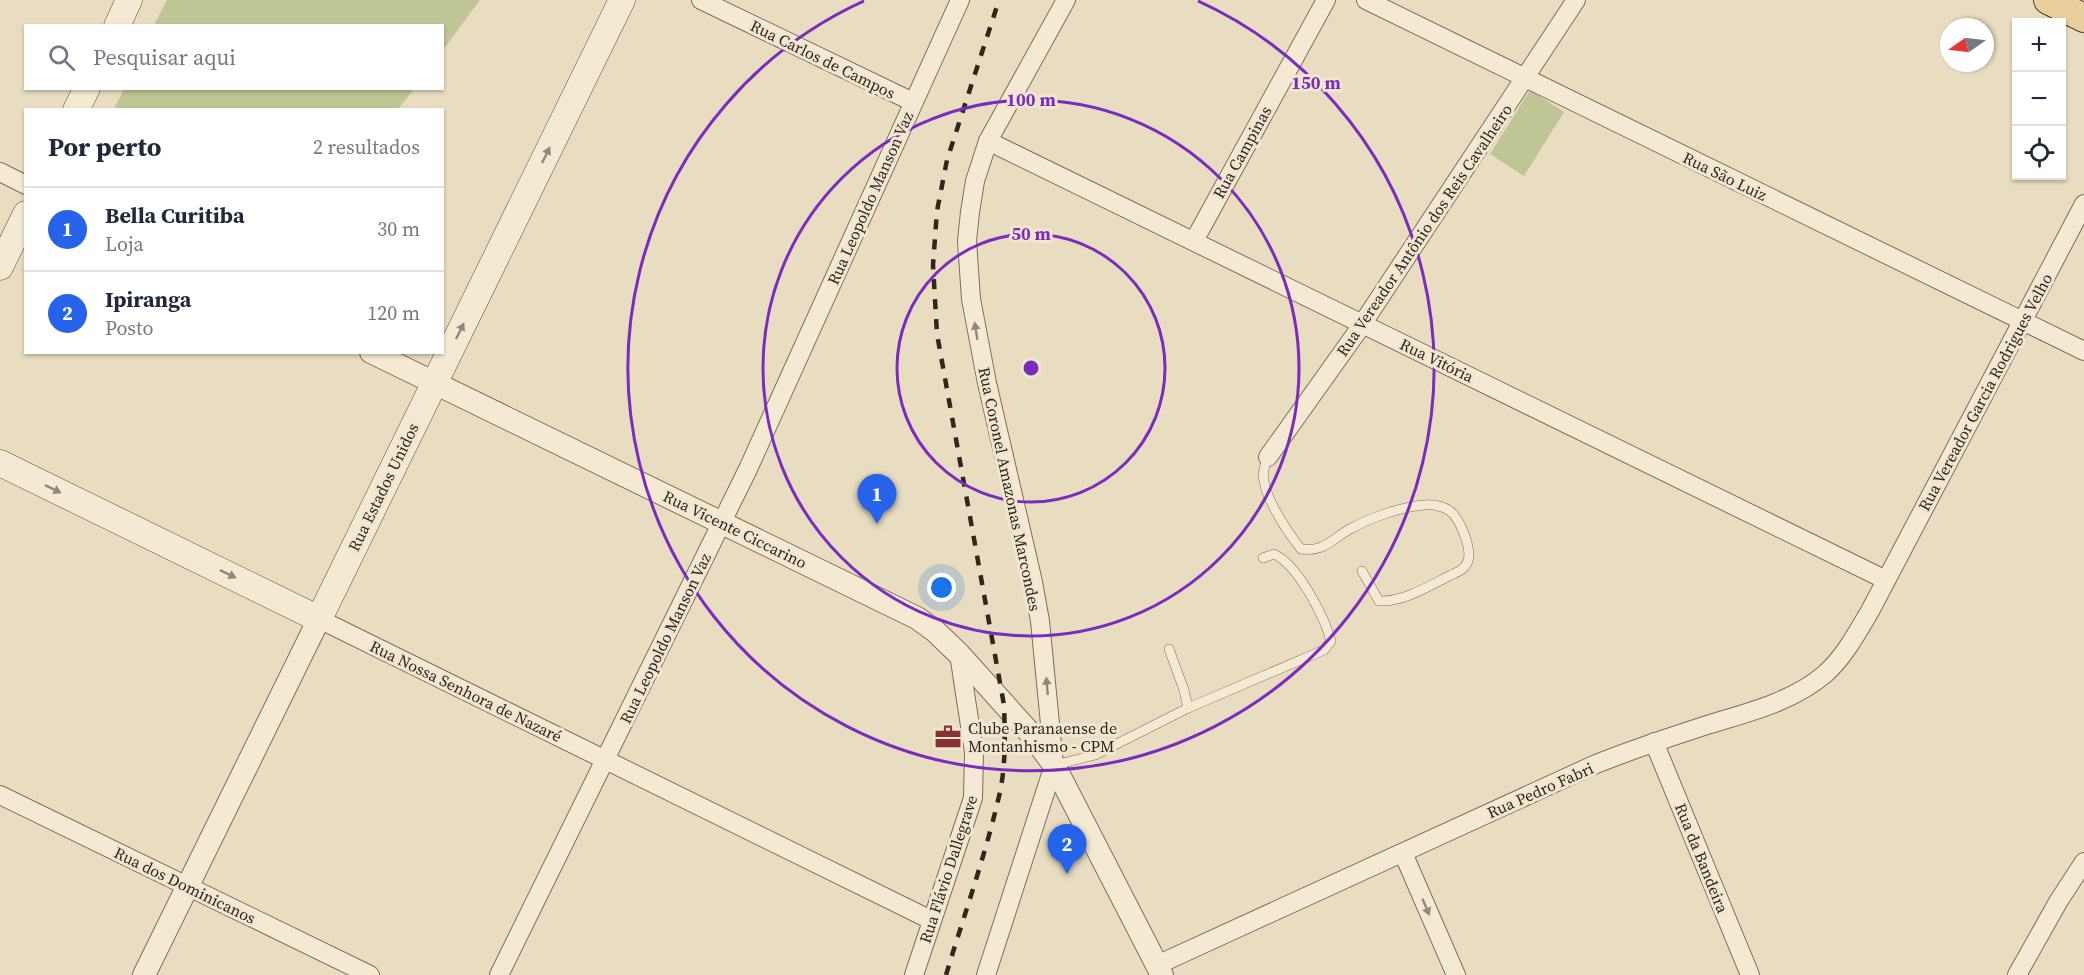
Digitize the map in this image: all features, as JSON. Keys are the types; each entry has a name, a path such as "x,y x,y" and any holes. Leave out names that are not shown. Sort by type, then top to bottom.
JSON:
{"main road":[{"path":"118,24 129,0"},
{"name":"Rua Estados Unidos","path":"319,619 622,0"},
{"path":"2048,0 2084,18"},
{"path":"77,108 86,90"},
{"path":"0,267 24,218"},
{"name":"Rua Nossa Senhora de Nazaré","path":"0,463 319,619"}],"street":[{"name":"Rua Carlos de Campos","path":"701,0 913,102"},
{"path":"913,102 960,0"},
{"name":"Rua Coronel Amazonas Marcondes","path":"1066,0 988,141 975,181 970,212 969,279 980,350 1040,621 1054,765 1159,970"},
{"name":"Rua Campinas","path":"1194,241 1326,0"},
{"name":"Rua São Luiz","path":"1366,0 2084,351"},
{"name":"Rua Vereador Antônio dos Reis Cavalheiro","path":"1268,457 1363,324 1576,0"},
{"name":"Rua Leopoldo Manson Vaz","path":"499,975 748,469 913,102"},
{"name":"Rua Vitória","path":"988,141 1886,580"},
{"path":"0,172 24,184"},
{"name":"Rua Vereador Garcia Rodrigues Velho","path":"1886,580 2084,204"},
{"name":"Rua Vicente Ciccarino","path":"375,354 917,618 935,631 959,654 1031,734 1054,765"},
{"name":"Rua Pedro Fabri","path":"1159,970 1569,776 1654,742 1786,698 1824,675 1839,660 1886,580"},
{"name":"Rua Nossa Senhora de Nazaré","path":"319,619 931,920"},
{"name":"Rua Estados Unidos","path":"144,975 319,619"},
{"name":"Rua Flávio Dallegrave","path":"914,975 973,798 974,752 959,654"},
{"name":"Rua da Bandeira","path":"1654,742 1750,975"},
{"path":"986,975 1054,765"},
{"name":"Rua dos Dominicanos","path":"0,795 370,975"},
{"path":"1403,853 1456,975"},
{"path":"2017,975 2058,902 2084,862"}],"lane":[{"path":"1268,457 1263,469 1264,482 1288,534 1301,549 1314,550 1350,529 1398,511 1424,505 1439,506 1450,511 1461,526 1468,544 1468,560 1462,570 1426,588 1391,601 1379,601 1362,571"},
{"path":"1054,765 1095,755 1188,708 1324,650 1331,641 1328,630 1296,570 1284,558 1274,554 1263,558"},
{"path":"1169,649 1188,708"}],"green space":[{"path":"167,0 480,0 444,49 444,24 155,24"},
{"path":"123,90 413,90 399,108 114,108"},
{"path":"1530,90 1564,112 1524,176 1490,154"}],"railway":[{"path":"946,975 982,861 1000,792 1005,727 1004,705 937,334 933,265 937,211 947,160 999,0"}],"place":[{"name":"Bella Curitiba","path":"877,524"},
{"name":"Clube Paranaense de Montanhismo - CPM","path":"948,737"},
{"name":"Ipiranga","path":"1067,874"}]}
